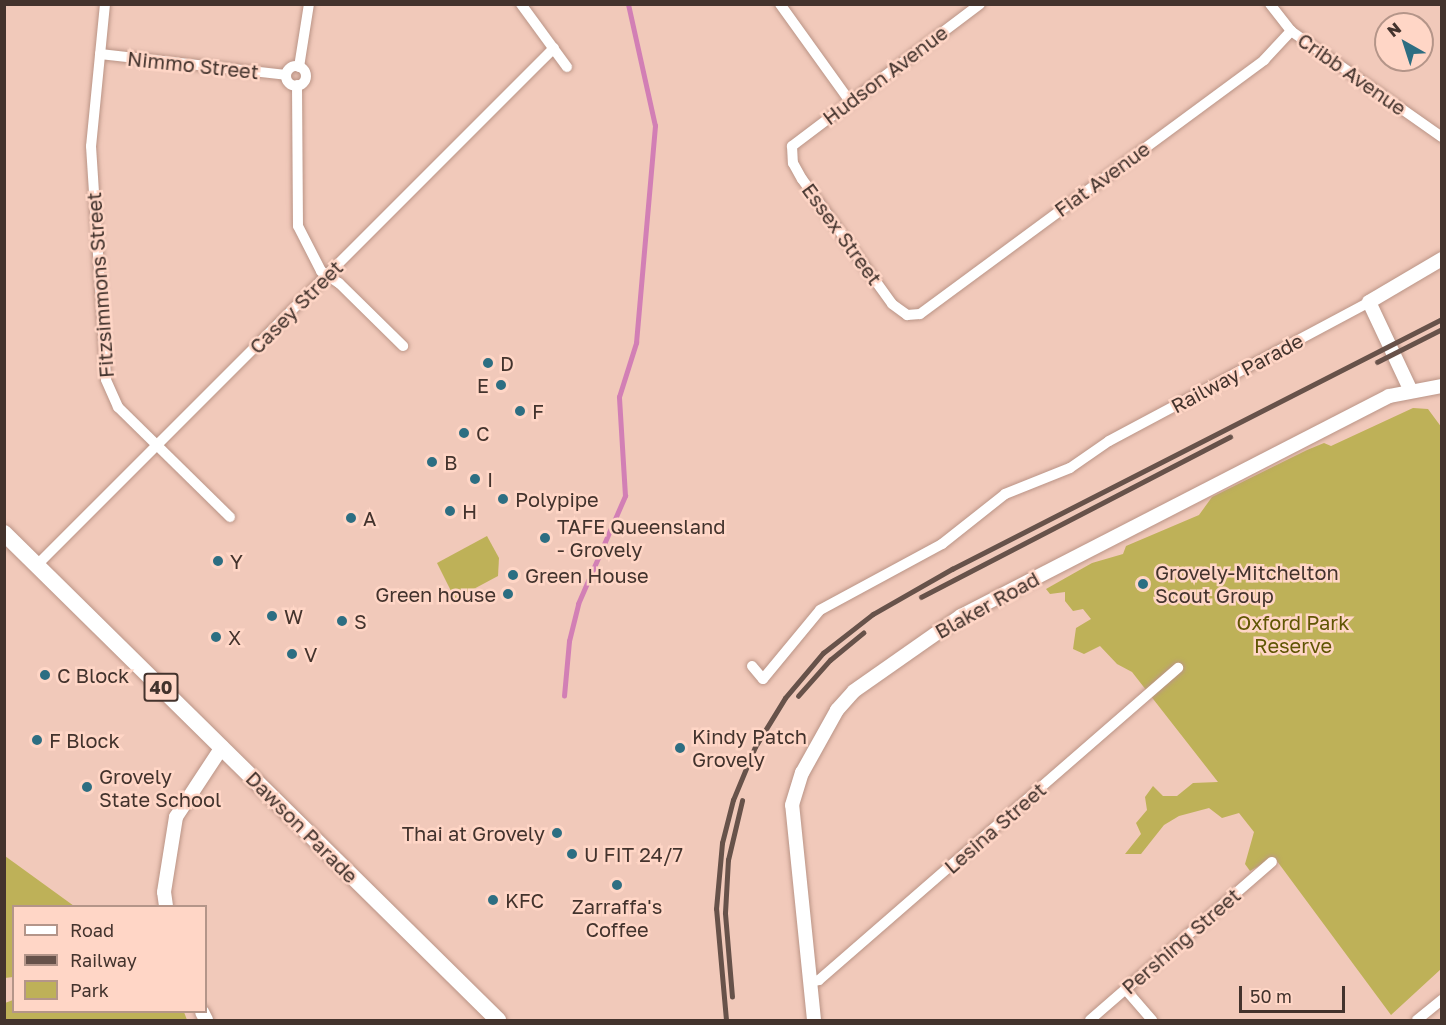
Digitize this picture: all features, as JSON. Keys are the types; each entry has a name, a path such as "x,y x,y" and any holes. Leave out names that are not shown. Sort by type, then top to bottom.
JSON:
{"main road":[{"name":"Dawson Parade","path":"4,532 498,1020"}],"street":[{"name":"Fitzsimmons Street","path":"105,4 91,147 106,380 118,407 154,447 230,517"},
{"path":"309,4 299,67 306,76 297,85 298,226 321,272 403,346"},
{"path":"521,4 567,67"},
{"path":"780,4 849,100"},
{"name":"Hudson Avenue","path":"792,146 849,100 980,4"},
{"name":"Cribb Avenue","path":"1270,4 1291,31 1442,137"},
{"name":"Fiat Avenue","path":"907,315 920,314 1264,60 1291,31"},
{"name":"Casey Street","path":"37,565 554,48"},
{"name":"Nimmo Street","path":"100,54 286,75"},
{"path":"297,85 290,84 286,75 292,67 299,67"},
{"name":"Essex Street","path":"792,146 793,163 802,179 892,304 907,315"},
{"name":"Railway Parade","path":"752,666 763,679 820,610 942,544 1005,494 1030,482 1070,468 1109,441 1369,302 1442,259"},
{"path":"1369,302 1410,389"},
{"name":"Blaker Road","path":"814,1020 792,805 802,773 837,710 854,691 961,616 1389,396 1410,389 1442,386"},
{"name":"Lesina Street","path":"809,982 819,981 1178,668"},
{"path":"166,905 164,892 176,817 222,747"},
{"name":"Pershing Street","path":"1090,1020 1272,862"},
{"path":"1126,990 1152,1020"},
{"path":"1417,1020 1442,1000"}],"green space":[{"name":"Oxford Park Reserve","path":"1413,408 1428,409 1442,428 1441,969 1391,1015 1274,857 1250,871 1245,864 1254,832 1239,813 1222,818 1209,808 1179,816 1164,825 1141,854 1125,854 1141,834 1136,823 1147,810 1145,797 1153,786 1163,796 1177,796 1193,783 1218,782 1132,672 1117,664 1100,646 1084,654 1073,649 1076,628 1091,619 1083,609 1073,611 1065,601 1065,592 1050,594 1046,589 1092,563 1123,554 1126,546 1199,515 1212,497 1307,450 1324,443 1331,446"},
{"path":"487,536 499,558 498,576 455,599 437,563"},
{"path":"5,856 73,905 12,905 12,977 5,978"},
{"path":"12,1000 12,1013 184,1013 187,1020 5,1020 5,1003"}],"waterway":[{"path":"564,696 569,641 578,604 625,496 619,397 636,343 655,126 628,4"}],"railway":[{"path":"726,1020 716,909 722,843 733,800 755,747 785,698 823,653 873,614 952,569 1442,319"},
{"path":"1377,362 1442,329"},
{"path":"921,597 1230,437"},
{"path":"798,696 830,660 863,633"},
{"path":"732,997 725,913 728,860 742,801"}],"place":[{"name":"D","path":"488,363"},
{"name":"E","path":"501,385"},
{"name":"F","path":"520,411"},
{"name":"C","path":"464,433"},
{"name":"B","path":"432,462"},
{"name":"I","path":"475,479"},
{"name":"Polypipe","path":"503,499"},
{"name":"H","path":"450,511"},
{"name":"A","path":"351,518"},
{"name":"TAFE Queensland - Grovely","path":"545,538"},
{"name":"Y","path":"218,561"},
{"name":"Green House","path":"513,575"},
{"name":"Grovely-Mitchelton Scout Group","path":"1143,584"},
{"name":"Green house","path":"508,594"},
{"name":"W","path":"272,616"},
{"name":"S","path":"342,621"},
{"name":"X","path":"216,637"},
{"name":"V","path":"292,654"},
{"name":"C Block","path":"45,675"},
{"name":"F Block","path":"37,740"},
{"name":"Kindy Patch Grovely","path":"680,748"},
{"name":"Grovely State School","path":"87,787"},
{"name":"Thai at Grovely","path":"557,833"},
{"name":"U FIT 24/7","path":"572,854"},
{"name":"Zarraffa's Coffee","path":"617,885"},
{"name":"KFC","path":"493,900"}]}
